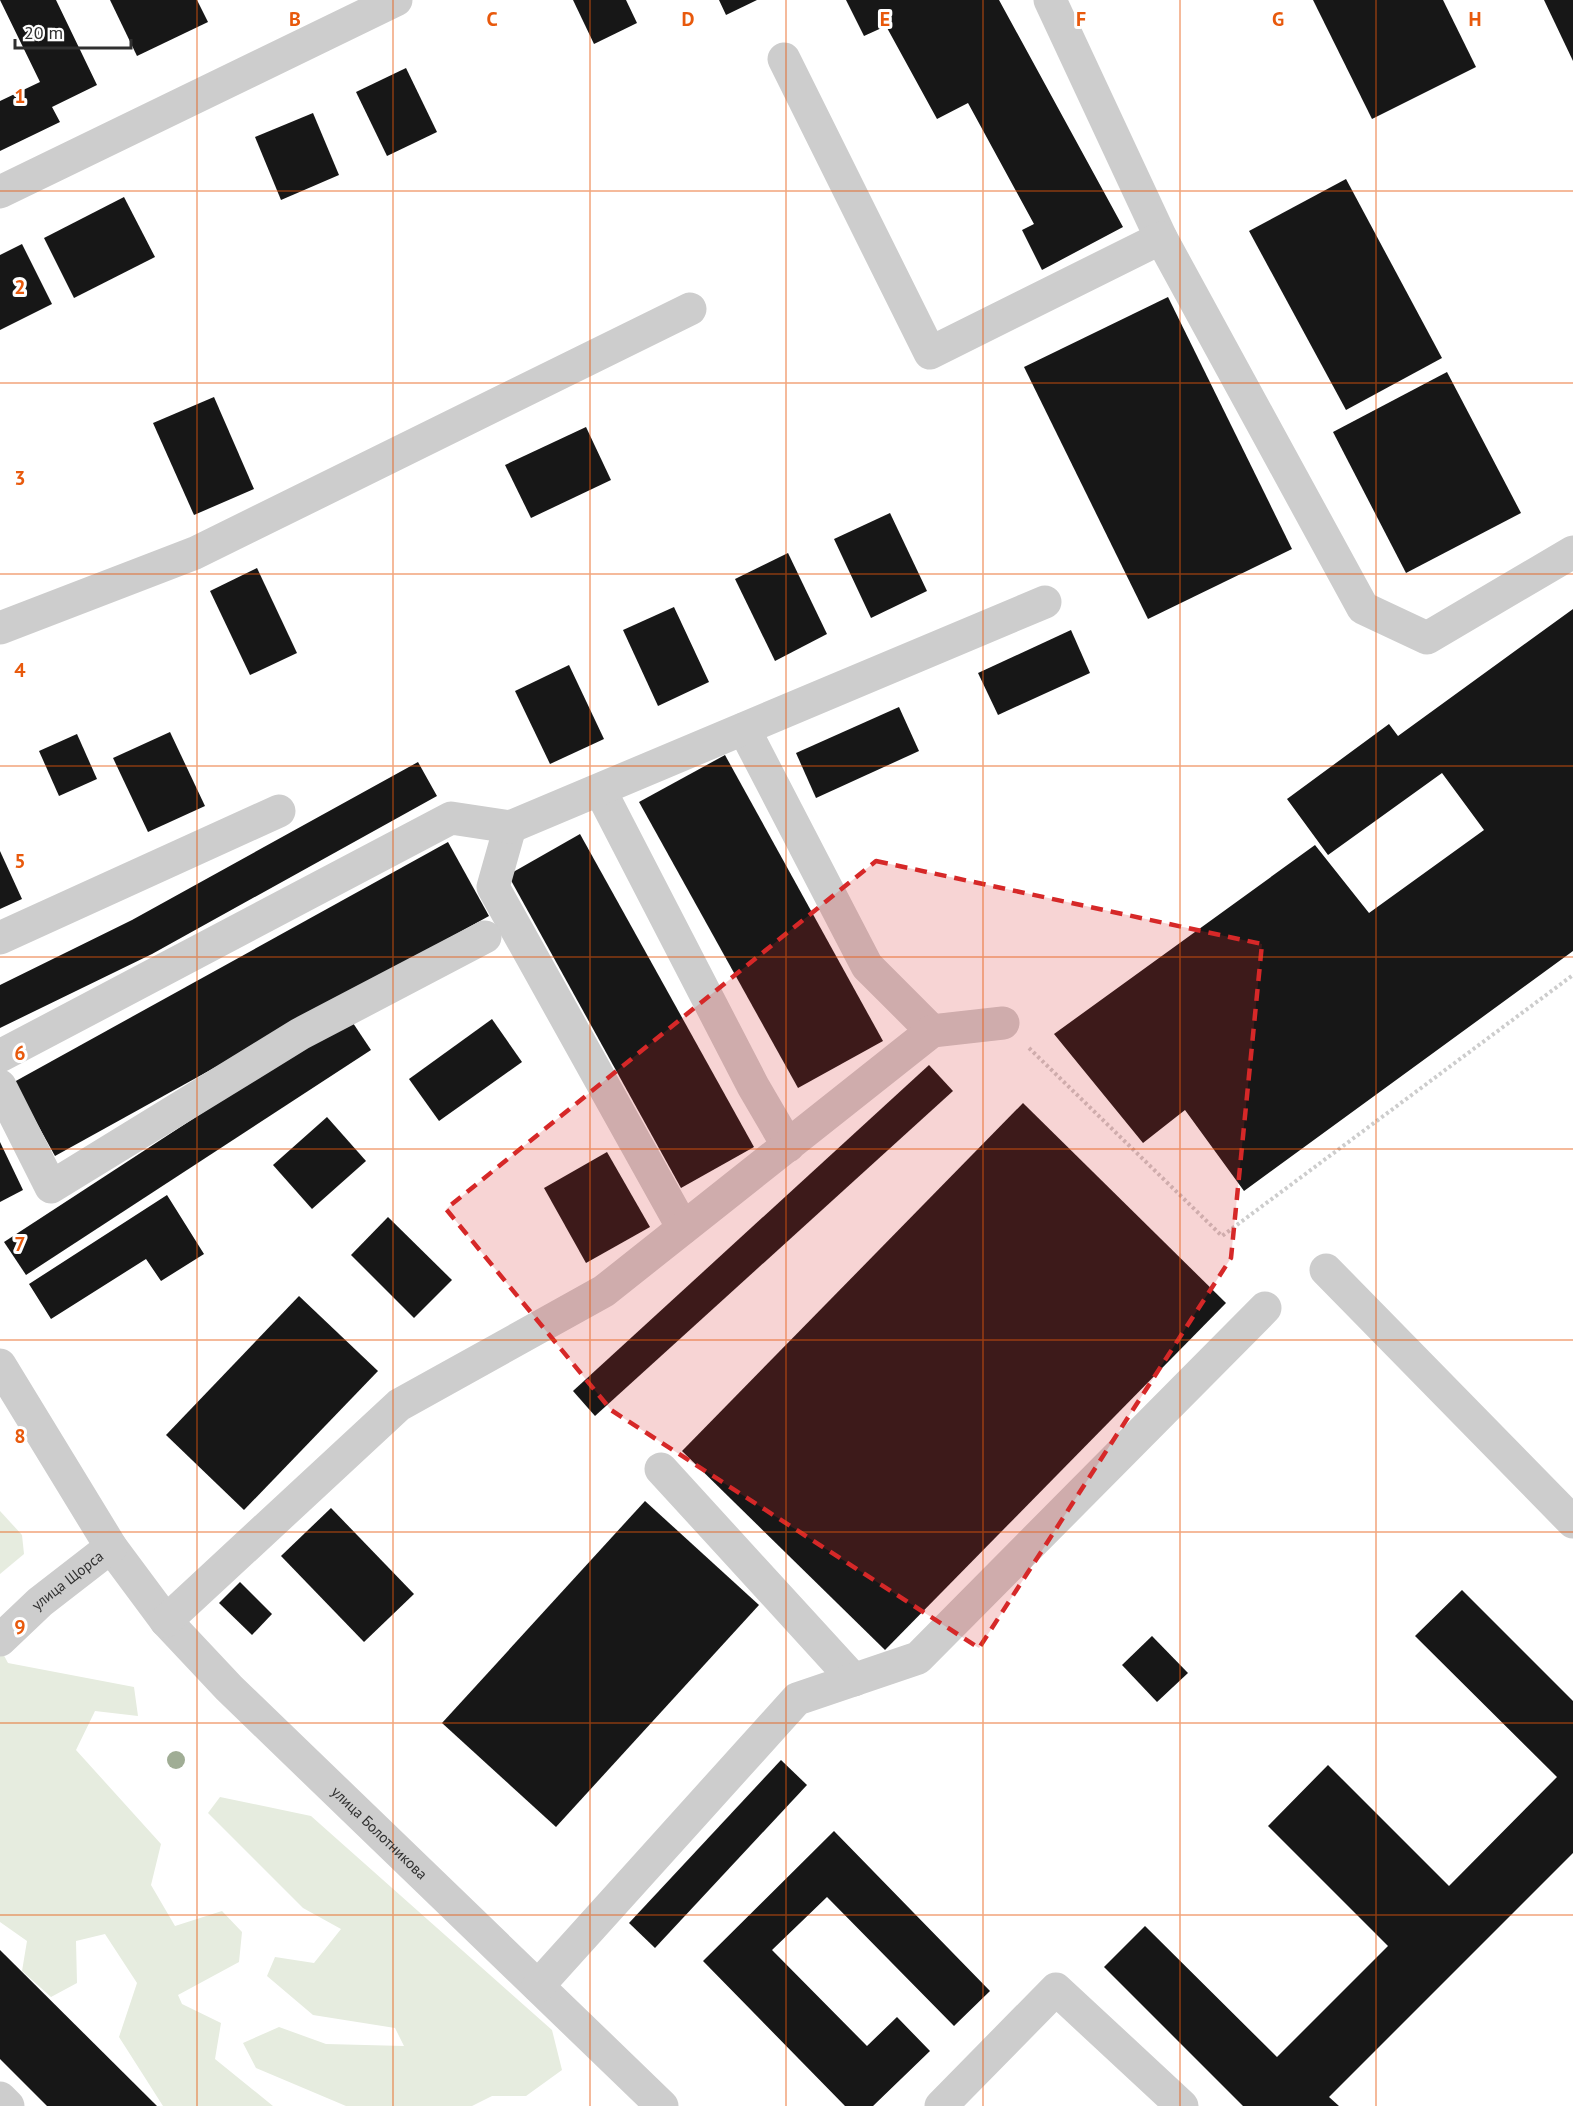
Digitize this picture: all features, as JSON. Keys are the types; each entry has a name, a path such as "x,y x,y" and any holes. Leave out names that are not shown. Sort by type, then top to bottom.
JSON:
{"street":[{"path":"0,192 396,0"},
{"path":"1050,0 1161,238 1363,608 1427,638 1573,552"},
{"path":"784,59 930,353 1161,238"},
{"path":"0,628 195,553 690,309"},
{"path":"0,1056 451,818 510,828 1045,602"},
{"path":"744,729 867,966 932,1031"},
{"path":"600,790 753,1086 788,1146"},
{"path":"0,938 279,811"},
{"path":"510,828 493,887 683,1228"},
{"path":"0,1086 51,1187 300,1034 485,937"},
{"path":"166,1621 399,1405 604,1291 932,1031 1003,1023"},
{"path":"1326,1270 1573,1522"},
{"path":"538,1986 797,1699 918,1658 1265,1308"},
{"name":"улица Болотникова","path":"0,1365 111,1547 166,1621 229,1688 662,2106"},
{"path":"661,1469 854,1680"},
{"name":"улица Щорса","path":"0,1640 40,1602 111,1547"},
{"path":"941,2106 1056,1989 1182,2106"},
{"path":"0,2098 8,2106"}],"path":[{"path":"1003,1023 1222,1236 1573,975"}],"highlighted area":[{"path":"876,861 1262,944 1231,1258 979,1648 611,1410 446,1209"}],"shaded area":[{"path":"0,1511 22,1535 24,1554 0,1574"},
{"path":"0,1648 8,1663 134,1687 138,1716 95,1711 76,1750 161,1844 151,1885 175,1926 222,1911 242,1932 239,1962 178,1995 182,2004 221,2023 215,2059 273,2106 163,2106 119,2037 137,1983 105,1934 76,1941 77,1983 51,1997 22,1971 27,1941 0,1922"},
{"path":"220,1797 311,1816 552,2030 562,2070 526,2096 492,2096 472,2106 346,2106 256,2068 243,2043 279,2027 326,2044 404,2046 395,2028 313,2015 267,1976 275,1957 314,1963 341,1929 303,1908 208,1813"}],"building":[{"path":"0,0 56,0 97,85 52,107 60,122 0,151 0,101 40,82"},
{"path":"110,0 197,0 208,22 137,56"},
{"path":"573,0 626,0 637,23 594,44"},
{"path":"719,0 757,0 726,15"},
{"path":"846,0 999,0 1123,227 1042,270 1022,230 1034,224 968,103 937,119 886,26 864,36"},
{"path":"1313,0 1443,0 1476,67 1372,119"},
{"path":"1544,0 1573,0 1573,61"},
{"path":"406,68 437,132 387,156 356,92"},
{"path":"313,113 339,175 281,200 255,137"},
{"path":"1346,179 1442,358 1346,410 1249,231"},
{"path":"124,197 155,257 74,298 44,238"},
{"path":"22,244 52,304 0,330 0,255"},
{"path":"1168,297 1292,549 1148,619 1024,367"},
{"path":"1447,372 1521,513 1406,573 1333,432"},
{"path":"214,397 254,489 194,515 153,423"},
{"path":"586,427 611,480 531,518 505,465"},
{"path":"890,513 927,591 871,618 834,539"},
{"path":"788,553 827,634 775,661 735,579"},
{"path":"257,568 297,653 250,675 210,591"},
{"path":"674,607 709,682 658,706 623,630"},
{"path":"1573,609 1573,951 1244,1191 1185,1110 1143,1143 1054,1034 1315,845 1369,913 1484,830 1442,773 1328,855 1287,799 1389,724 1398,736"},
{"path":"1071,630 1090,673 998,715 978,673"},
{"path":"569,665 604,739 550,764 515,691"},
{"path":"899,707 919,751 816,798 796,753"},
{"path":"170,732 205,806 148,832 113,758"},
{"path":"77,734 97,779 59,796 39,751"},
{"path":"725,755 883,1041 798,1088 639,802"},
{"path":"418,762 437,796 152,954 0,1028 0,985 132,920"},
{"path":"580,834 754,1147 681,1188 508,875"},
{"path":"448,842 489,916 55,1156 14,1082"},
{"path":"0,851 22,899 0,909"},
{"path":"349,1017 371,1050 26,1275 4,1242"},
{"path":"492,1019 522,1062 439,1121 409,1079"},
{"path":"929,1065 953,1091 595,1416 573,1391"},
{"path":"1023,1103 1226,1303 885,1650 682,1451"},
{"path":"327,1117 366,1161 312,1209 273,1165"},
{"path":"0,1142 23,1190 0,1202"},
{"path":"607,1152 650,1227 586,1263 544,1188"},
{"path":"167,1195 204,1254 161,1281 146,1259 51,1319 29,1284"},
{"path":"388,1217 452,1280 414,1318 351,1255"},
{"path":"299,1296 378,1371 244,1510 166,1435"},
{"path":"645,1501 759,1605 556,1827 442,1723"},
{"path":"331,1508 414,1594 364,1642 281,1556"},
{"path":"240,1582 272,1614 252,1635 219,1603"},
{"path":"1462,1590 1573,1701 1573,1853 1329,2097 1339,2106 1243,2106 1104,1967 1145,1926 1277,2057 1388,1946 1268,1826 1328,1765 1449,1886 1557,1777 1415,1636"},
{"path":"1152,1636 1188,1673 1157,1702 1122,1665"},
{"path":"781,1760 807,1785 655,1948 629,1923"},
{"path":"834,1831 990,1991 954,2026 827,1897 772,1950 867,2046 897,2017 930,2051 873,2106 845,2106 703,1961"},
{"path":"0,1950 157,2106 47,2106 0,2059"}]}
